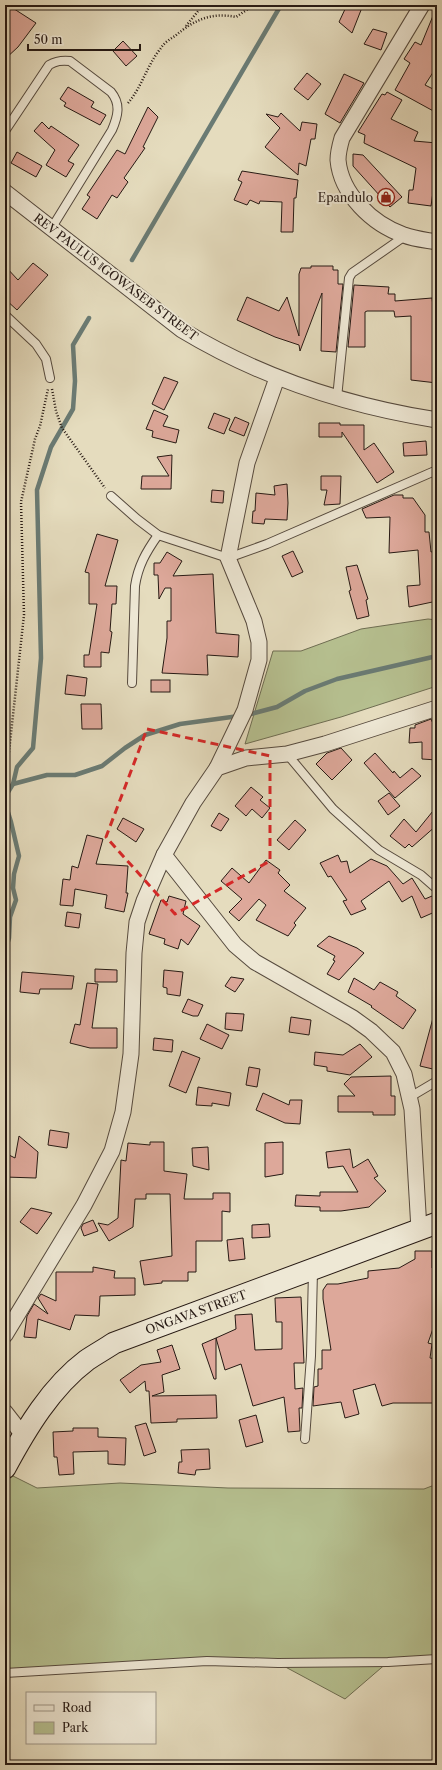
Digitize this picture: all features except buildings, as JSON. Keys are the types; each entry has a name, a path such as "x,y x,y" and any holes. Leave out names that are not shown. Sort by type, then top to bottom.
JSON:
{"street":[{"path":"422,5 342,138 338,159 342,176 348,191 372,218 388,229 405,236 437,242"},
{"name":"REV PAULUS ǁGOWASEB STREET","path":"5,192 182,330 234,359 277,378 337,398 393,412 437,420"},
{"path":"5,1335 84,1205 112,1151 123,1112 131,1054 134,953 137,922 144,901 164,855 193,803 217,768 245,710 259,660 259,642 254,622 228,558 247,463 277,378"},
{"path":"217,768 246,758 286,754 326,744 437,708"},
{"path":"164,855 235,945 255,962 353,1018 384,1042 399,1062 410,1097 428,1226"},
{"name":"ONGAVA STREET","path":"5,1468 23,1435 44,1404 60,1385 86,1360 114,1343 428,1226"},
{"path":"5,1412 23,1435"}],"lane":[{"path":"5,131 49,66 55,62 63,60 70,61 111,92 115,97 118,114 112,130 51,229"},
{"path":"337,398 349,278 352,274 405,236"},
{"path":"5,315 36,344 46,359 50,378"},
{"path":"111,496 158,535 228,558 267,544 437,470"},
{"path":"132,683 134,586 137,571 147,551 158,535"},
{"path":"286,754 333,809 362,836 380,850 421,875 437,889"},
{"path":"410,1097 437,1080"},
{"path":"305,1439 312,1328 313,1268"},
{"path":"5,1673 207,1661 388,1662 437,1659"}],"path":[{"path":"118,114 135,95 161,47 186,26 203,5"},
{"path":"186,26 209,16 222,14 236,17 254,5"},
{"path":"50,378 56,411 62,428 111,496"},
{"path":"5,788 24,615 21,502 50,378"}],"highlighted area":[{"path":"147,729 270,756 270,861 175,914 106,837"}],"green space":[{"path":"428,619 437,620 437,686 341,717 245,744 273,651 301,651 361,629"},
{"path":"5,1472 37,1488 120,1483 228,1488 424,1489 437,1484 437,1659 388,1662 345,1699 278,1663 207,1661 5,1673"}],"waterway":[{"path":"132,260 281,5"},
{"path":"5,797 13,784 17,767 33,748 41,658 37,490 51,447 73,409 75,381 73,345 89,318"},
{"path":"247,715 277,707 305,691 337,679 437,656"},
{"path":"13,784 47,775 75,775 102,766 145,735 180,724 239,716"},
{"path":"5,803 19,856 14,874 13,888 16,900 10,917 9,938 5,951"}],"place":[{"name":"Epandulo","path":"386,197"}]}
